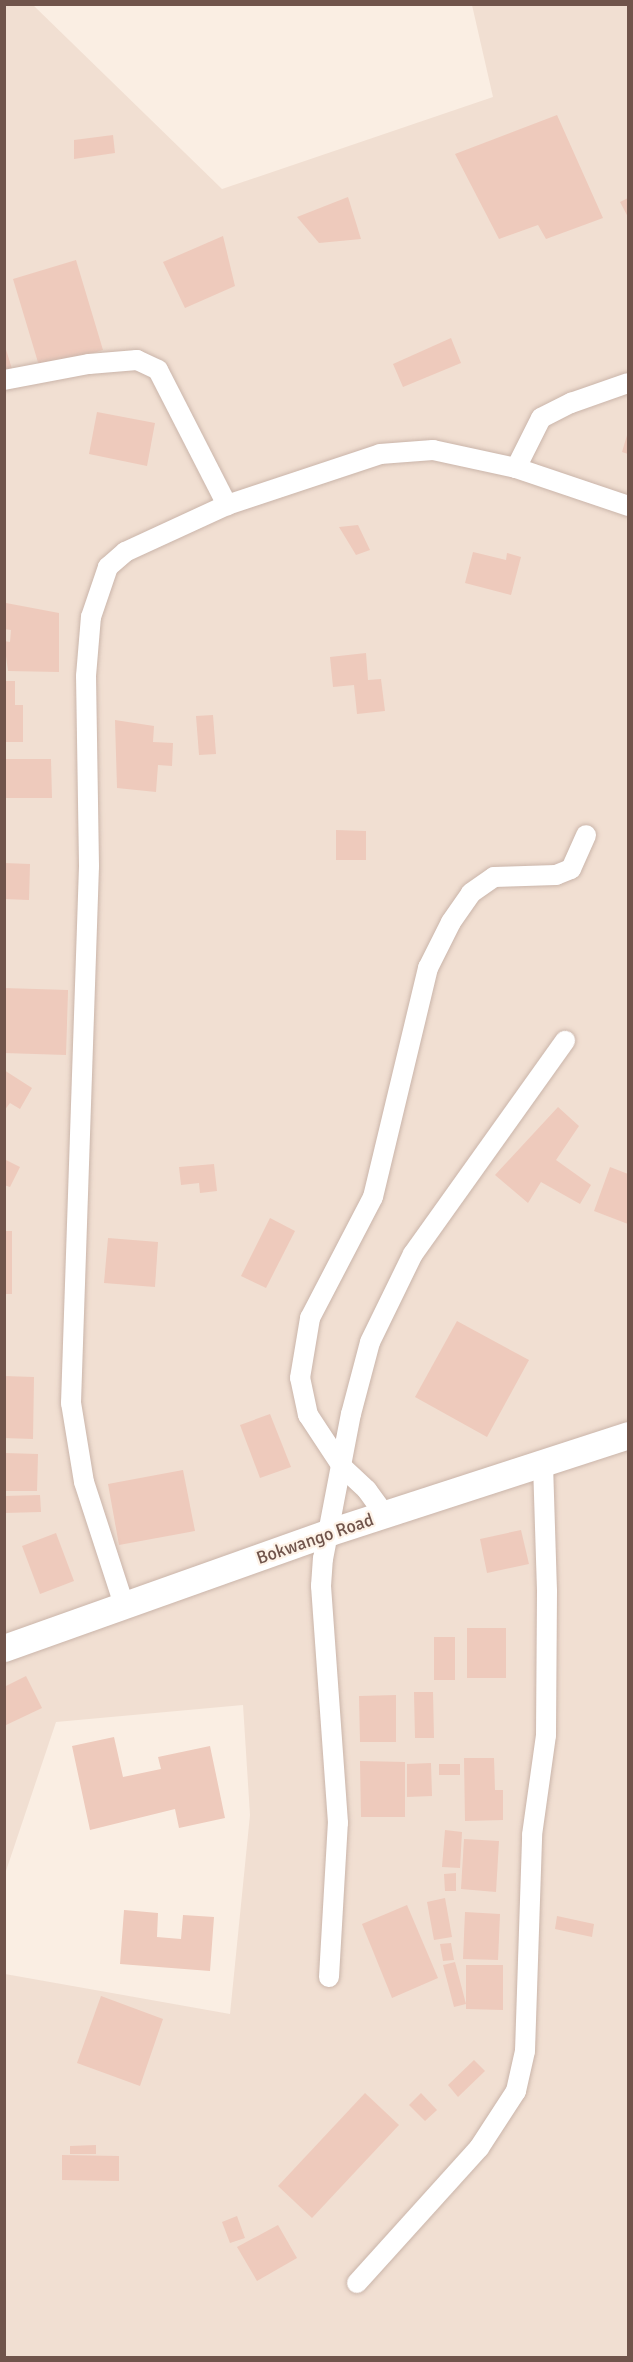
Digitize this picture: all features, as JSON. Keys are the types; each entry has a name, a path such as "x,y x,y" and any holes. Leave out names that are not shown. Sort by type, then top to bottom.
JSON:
{"street":[{"path":"4,380 89,364 137,360 158,369 227,505"},
{"path":"516,468 541,418 571,403 628,383"},
{"path":"124,1605 84,1482 71,1403 89,866 86,676 91,617 108,567 116,560 227,505 380,454 433,450 516,468 628,506"},
{"path":"385,1515 367,1490 343,1468 308,1415 300,1377 310,1318 373,1197 428,968 471,893 494,877 556,875 571,869 586,835"},
{"path":"329,1977 338,1823 321,1586 330,1532 370,1342 413,1254 565,1041"},
{"name":"Bokwango Road","path":"4,1648 330,1532 543,1466 628,1435"},
{"path":"357,2283 479,2148 516,2091 523,2061 532,1836 546,1735 547,1591 543,1466"}],"shaded area":[{"path":"5,5 33,5 222,189 493,97 472,5 628,5 628,2357 5,2357 5,1974 230,2014 250,1815 243,1705 56,1722 5,1874"}],"building":[{"path":"557,115 603,218 546,239 538,225 499,239 455,154"},
{"path":"113,135 115,153 74,159 74,140"},
{"path":"348,197 361,239 319,243 297,217"},
{"path":"628,198 628,217 620,202"},
{"path":"223,236 235,286 185,308 163,262"},
{"path":"76,260 103,350 40,369 13,279"},
{"path":"451,338 461,363 403,387 393,364"},
{"path":"4,343 12,369 4,371"},
{"path":"97,412 155,423 147,466 89,454"},
{"path":"628,432 628,454 622,452"},
{"path":"358,525 370,550 356,555 339,527"},
{"path":"473,552 506,560 507,553 521,557 511,595 465,583"},
{"path":"6,603 59,613 59,672 8,671 4,641 10,642 11,630 4,629"},
{"path":"366,653 368,680 381,679 385,711 357,714 354,685 333,687 330,657"},
{"path":"4,681 15,681 15,705 23,705 23,742 4,742"},
{"path":"213,715 216,754 199,755 196,716"},
{"path":"115,720 154,726 153,742 173,743 172,766 158,765 156,792 117,788"},
{"path":"4,759 51,759 52,798 4,798"},
{"path":"336,830 366,831 366,860 336,860"},
{"path":"4,863 30,864 29,900 4,899"},
{"path":"4,988 68,990 66,1055 4,1053"},
{"path":"4,1070 32,1088 20,1109 10,1103 4,1111"},
{"path":"558,1107 579,1126 556,1160 591,1185 580,1204 541,1182 528,1203 495,1175"},
{"path":"4,1159 20,1167 10,1187 4,1185"},
{"path":"214,1164 217,1191 200,1193 199,1183 181,1185 179,1167"},
{"path":"610,1167 628,1174 628,1224 594,1211"},
{"path":"270,1218 295,1231 266,1288 241,1276"},
{"path":"4,1231 12,1231 12,1294 4,1294"},
{"path":"108,1238 158,1242 155,1287 104,1283"},
{"path":"457,1321 529,1360 487,1437 415,1397"},
{"path":"4,1376 34,1377 33,1439 4,1438"},
{"path":"270,1414 291,1467 260,1478 240,1425"},
{"path":"4,1453 38,1454 37,1491 4,1491"},
{"path":"183,1470 195,1531 119,1545 108,1484"},
{"path":"40,1495 41,1512 4,1513 4,1496"},
{"path":"521,1530 529,1564 487,1573 480,1539"},
{"path":"56,1533 74,1581 40,1594 22,1546"},
{"path":"467,1628 506,1628 506,1678 467,1678"},
{"path":"434,1637 455,1637 455,1680 434,1680"},
{"path":"26,1676 42,1708 4,1726 4,1687"},
{"path":"414,1692 433,1692 434,1738 415,1738"},
{"path":"396,1695 396,1742 360,1742 359,1696"},
{"path":"114,1737 123,1777 161,1769 158,1757 210,1746 225,1818 179,1828 175,1809 90,1830 72,1746"},
{"path":"464,1758 494,1758 495,1790 503,1790 503,1820 465,1821"},
{"path":"360,1761 405,1762 405,1817 361,1817"},
{"path":"431,1763 432,1796 407,1797 407,1764"},
{"path":"439,1764 460,1764 460,1775 439,1775"},
{"path":"445,1830 462,1832 460,1868 442,1867"},
{"path":"464,1839 499,1841 496,1892 461,1889"},
{"path":"456,1873 456,1891 445,1891 444,1874"},
{"path":"445,1898 452,1937 434,1940 427,1902"},
{"path":"407,1905 438,1978 392,1998 362,1924"},
{"path":"124,1910 158,1913 157,1937 181,1939 183,1915 214,1917 210,1971 120,1964"},
{"path":"465,1912 500,1914 498,1960 463,1959"},
{"path":"557,1916 594,1924 592,1937 555,1929"},
{"path":"451,1943 454,1960 443,1961 440,1944"},
{"path":"455,1962 466,2004 454,2007 443,1965"},
{"path":"466,1965 503,1965 503,2010 466,2009"},
{"path":"101,1996 163,2019 140,2086 77,2063"},
{"path":"474,2060 485,2071 458,2097 448,2085"},
{"path":"365,2093 399,2125 312,2218 278,2186"},
{"path":"421,2093 437,2110 425,2121 409,2105"},
{"path":"96,2145 96,2154 70,2154 70,2146"},
{"path":"62,2155 119,2156 119,2181 62,2180"},
{"path":"237,2216 245,2238 230,2243 222,2222"},
{"path":"278,2225 297,2258 257,2281 237,2247"}]}
